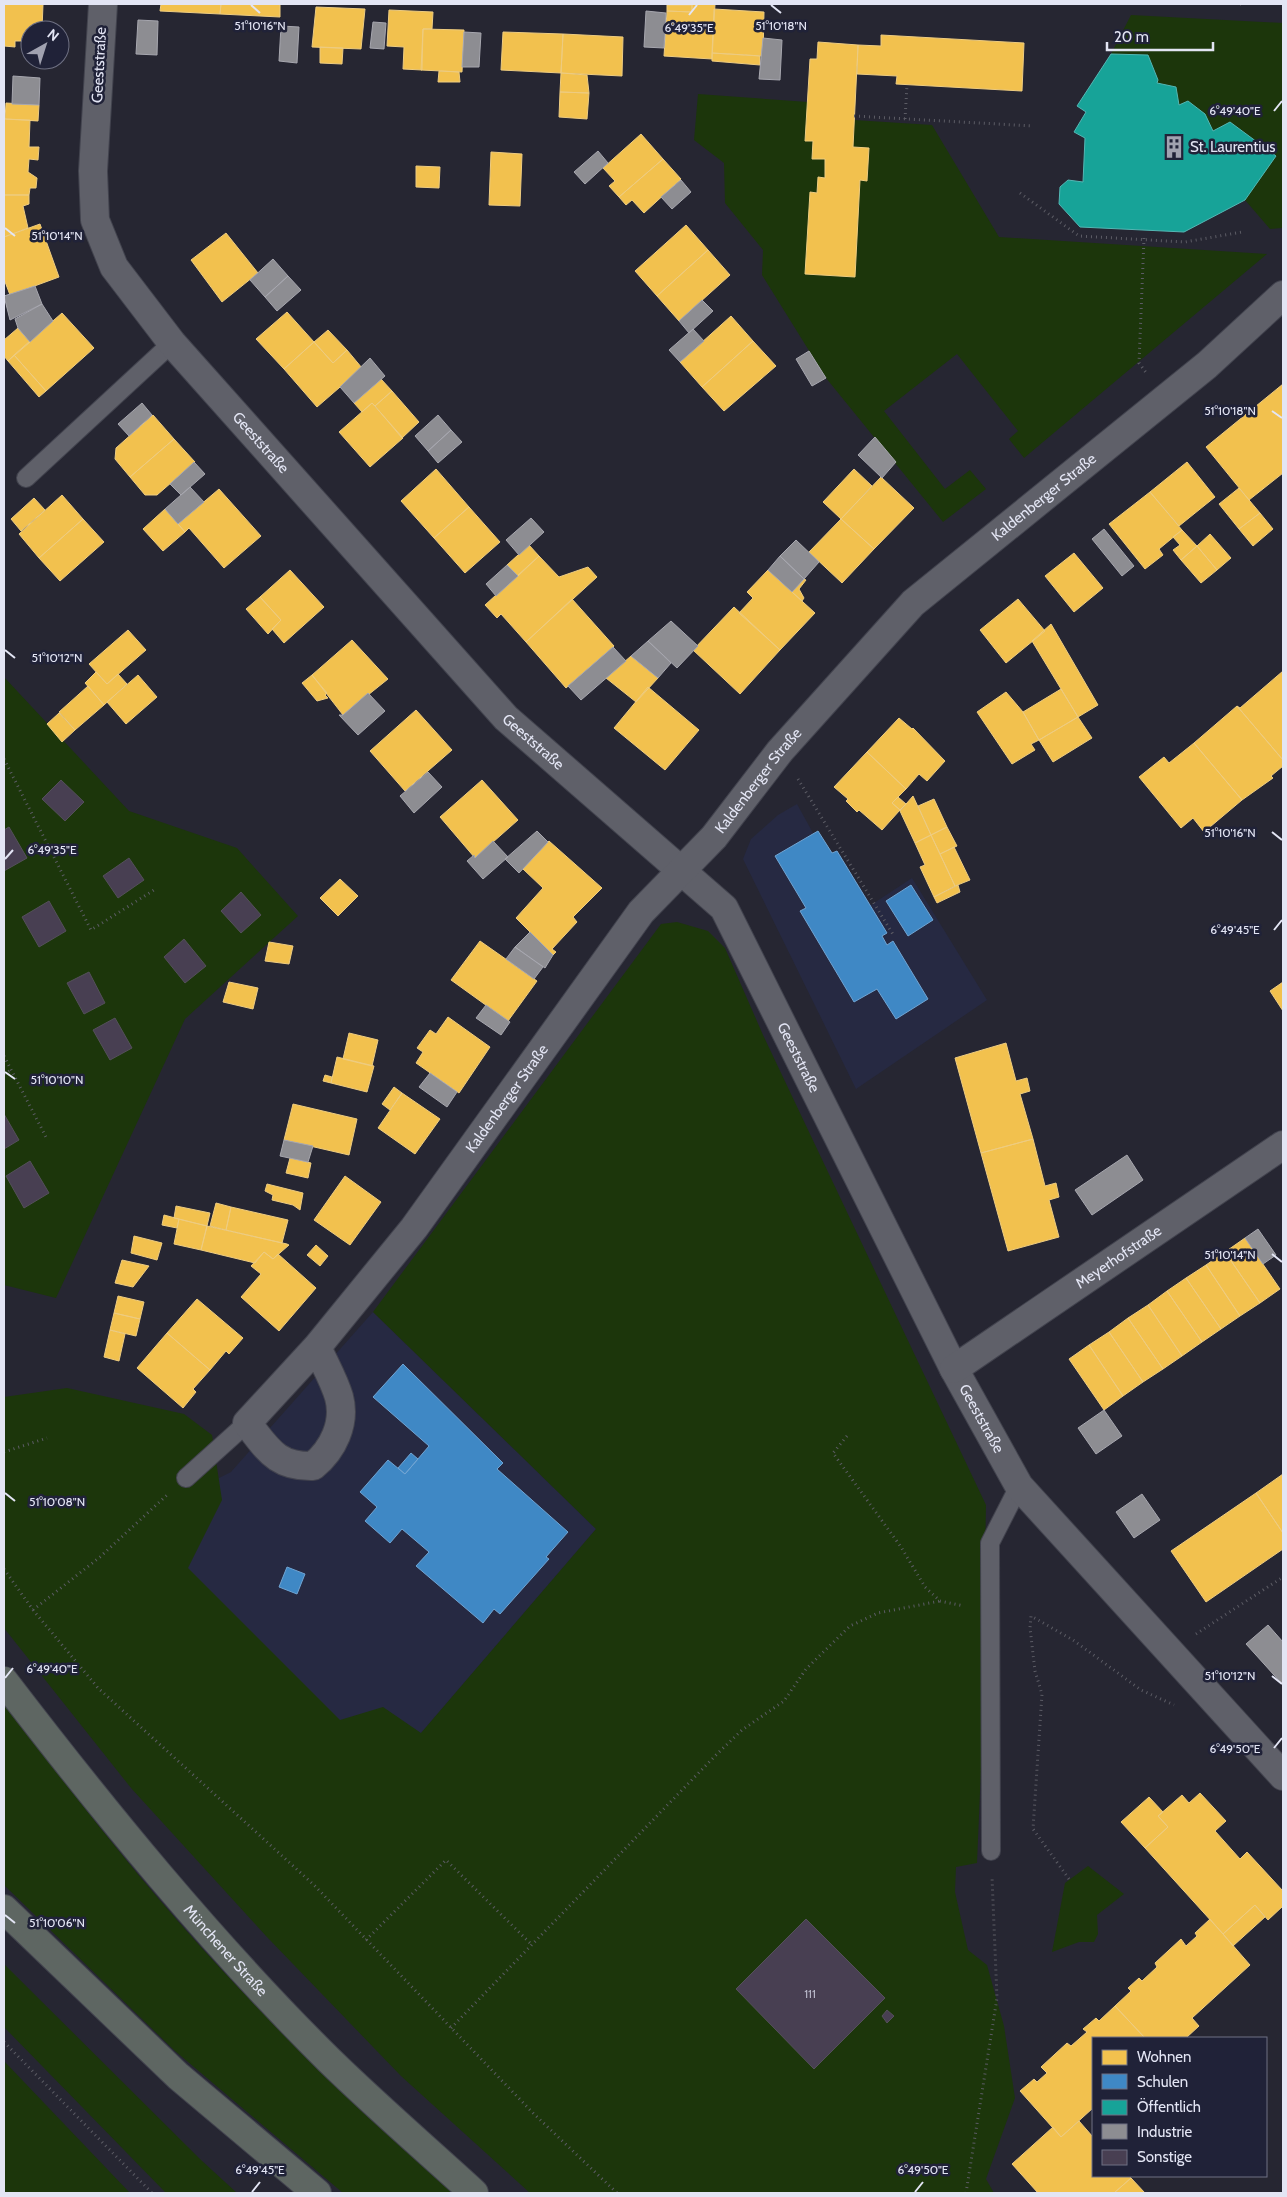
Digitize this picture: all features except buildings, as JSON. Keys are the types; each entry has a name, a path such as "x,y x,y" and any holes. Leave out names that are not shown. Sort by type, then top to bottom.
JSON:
{"highway":[{"name":"Münchener Straße","path":"4,1681 138,1851 231,1957 329,2060 474,2193"},
{"path":"4,1908 178,2076 317,2193"}],"street":[{"name":"Geeststraße","path":"102,4 93,171 95,220 114,267 172,343 506,718 724,908 954,1368 1019,1486 1283,1776"},
{"name":"Kaldenberger Straße","path":"247,1423 317,1347 414,1228 641,912 714,837 780,751 913,603 956,566 1165,399 1242,334 1283,295"},
{"name":"Meyerhofstraße","path":"954,1368 1283,1145"},
{"path":"247,1423 266,1445 287,1464 313,1466 324,1457 332,1448 340,1423 339,1398 317,1347"}],"lane":[{"path":"26,478 172,343"},
{"path":"186,1478 247,1423"},
{"path":"991,1851 990,1544 1019,1486"}],"path":[{"path":"905,119 907,85"},
{"path":"854,116 1033,126"},
{"path":"1020,193 1079,236 1144,238 1185,242 1242,232"},
{"path":"1144,238 1139,363 1165,399"},
{"path":"780,751 894,936"},
{"path":"4,759 91,930 154,890"},
{"path":"4,1056 48,1139"},
{"path":"4,1074 11,1070"},
{"path":"846,1436 833,1453 902,1547 926,1587 940,1601"},
{"path":"4,1452 47,1438"},
{"path":"33,1610 100,1557 186,1478"},
{"path":"4,1569 33,1610 98,1688 314,1886 533,2113 617,2193"},
{"path":"1170,1652 1283,1576"},
{"path":"451,2028 717,1754 742,1730 784,1701 806,1669 850,1626 878,1613 940,1601 968,1606 990,1605"},
{"path":"1070,1879 1033,1829 1042,1694 1035,1671 1030,1628 1031,1616 1072,1640 1141,1690 1173,1706 1199,1683"},
{"path":"966,2193 997,1998 991,1851"},
{"path":"366,1940 446,1860 532,1945"},
{"path":"4,2042 152,2193"}],"shaded area":[{"path":"797,804 813,833 818,831 832,853 837,851 871,905 912,878 987,1000 856,1089 743,859 751,839 778,815"},
{"path":"373,1312 596,1529 355,1810 106,1565 179,1498 231,1472"}],"green space":[{"path":"1131,15 1283,23 1282,228 1270,229 1245,200 1275,155 1230,122 1213,131 1205,114 1188,101 1179,105 1176,87 1157,83 1158,79 1148,55 1111,54"},
{"path":"698,94 808,102 813,141 812,159 825,159 825,178 818,177 817,193 810,192 855,276 860,180 867,181 869,148 853,147 854,120 932,125 999,237 1267,254 1024,458 1009,439 1018,431 957,354 884,411 945,489 970,470 986,489 943,522 826,378 762,275 763,250 725,203 724,163 694,140"},
{"path":"4,677 129,811 237,848 298,916 185,1019 56,1298 4,1285"},
{"path":"677,922 708,931 725,948 763,1035 986,1505 981,1768 977,1863 956,1867 955,1892 968,1950 987,1965 1004,2026 1015,2098 986,2179 994,2193 530,2193 401,2076 266,1936 131,1788 4,1628 4,1397 67,1388 184,1414 212,1435 222,1500 188,1568 340,1720 383,1707 421,1733 596,1529 373,1312 661,924"},
{"path":"4,1702 109,1839 221,1969 307,2056 456,2193 343,2193 175,2051 4,1885"},
{"path":"1088,1866 1124,1894 1097,1915 1098,1934 1094,1942 1079,1942 1052,1952 1065,1883"},
{"path":"4,1964 201,2160 237,2193 166,2193 4,2027"},
{"path":"4,2061 130,2193 4,2193"}],"place":[{"name":"St. Laurentius","path":"1174,147"}]}
